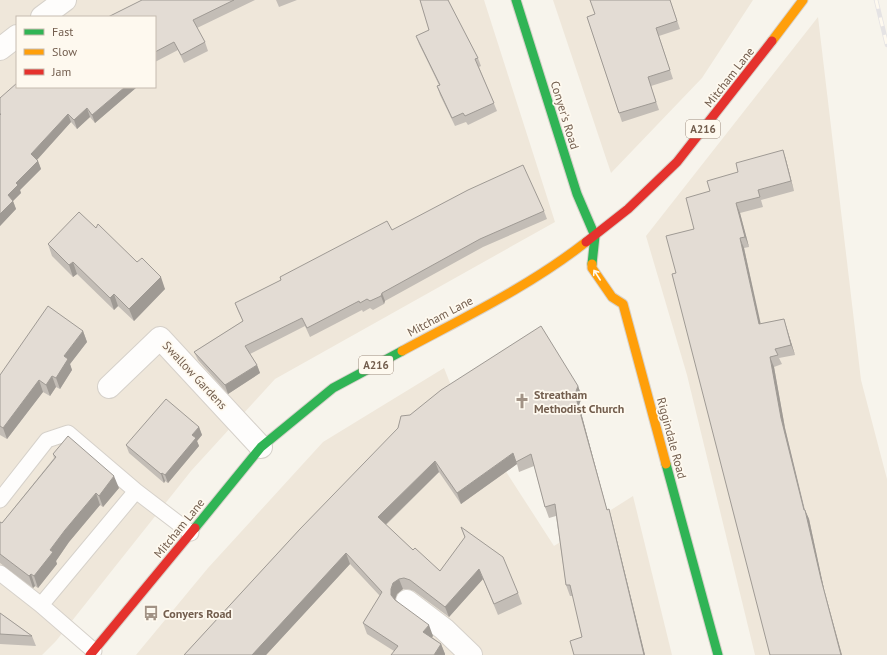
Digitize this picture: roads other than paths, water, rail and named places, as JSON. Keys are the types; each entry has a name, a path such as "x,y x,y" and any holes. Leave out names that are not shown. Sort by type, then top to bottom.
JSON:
{"main road":[{"name":"Conyer's Road","path":"516,0 577,194 585,216 595,236"},
{"name":"Mitcham Lane","path":"92,653 261,448 333,388 522,286 557,265 628,209 677,162 800,4"},
{"name":"Riggindale Road","path":"595,236 592,268 612,297 623,304 718,655"}],"street":[{"path":"43,16 65,0"},
{"path":"0,49 16,37"},
{"name":"Swallow Gardens","path":"109,387 160,338 261,448"},
{"path":"407,601 444,629 471,655"}],"lane":[{"path":"0,500 47,440 68,433 136,491 190,533"},
{"path":"42,605 136,491"},
{"path":"0,573 42,605 92,653"}],"railway":[{"path":"876,0 887,45"}],"place":[{"name":"Streatham Methodist Church","path":"522,401"},
{"name":"Conyers Road","path":"151,613"}]}
